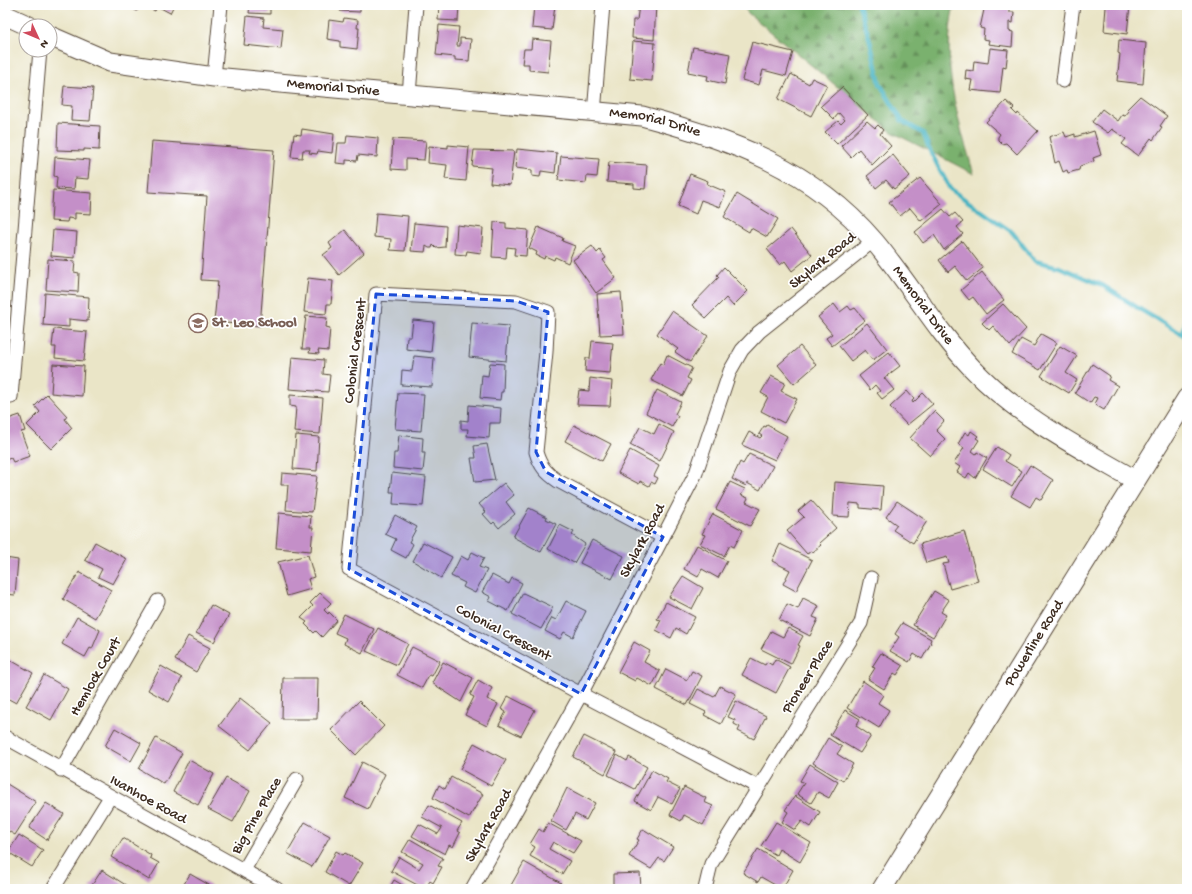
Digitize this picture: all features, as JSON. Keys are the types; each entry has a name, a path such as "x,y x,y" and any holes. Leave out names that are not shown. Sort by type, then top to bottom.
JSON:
{"main road":[{"path":"5,15 18,21"},
{"name":"Memorial Drive","path":"58,39 110,62 214,76 594,113 642,116 696,130 777,163 818,189 873,241 972,368 1011,404 1060,437 1135,480"},
{"name":"Powerline Road","path":"882,889 1187,398"}],"street":[{"path":"214,76 221,5"},
{"path":"409,95 416,5"},
{"path":"594,113 603,5"},
{"path":"1063,81 1074,5"},
{"path":"11,397 39,58"},
{"name":"Skylark Road","path":"472,889 581,694 696,473 730,371 742,350 759,332 873,241"},
{"name":"Colonial Crescent","path":"581,694 349,569 376,294 516,301 548,312 546,352 536,452 539,463 546,472 558,481 663,537"},
{"name":"Pioneer Place","path":"705,889 711,864 861,623 871,578"},
{"name":"Hemlock Court","path":"62,770 158,601"},
{"path":"581,694 758,787"},
{"name":"Ivanhoe Road","path":"5,737 277,889"},
{"name":"Big Pine Place","path":"244,870 297,778"},
{"path":"53,889 110,797"}],"highlighted area":[{"path":"376,294 516,301 548,312 536,452 546,472 663,537 581,694 349,569"}],"green space":[{"path":"742,5 954,5 950,27 950,70 957,111 974,174 892,132 748,13"}],"building":[{"path":"125,5 140,5 137,11"},
{"path":"143,5 174,5 170,13 157,6 155,11"},
{"path":"250,5 270,5 270,14 249,13"},
{"path":"340,5 360,5 360,12 340,11"},
{"path":"439,5 459,5 458,21 438,20"},
{"path":"534,5 555,5 552,30 532,28"},
{"path":"639,5 656,5 654,40 632,38 633,20 637,20"},
{"path":"985,5 1009,5 1009,12 1014,12 1013,23 1009,22 1009,31 1013,32 1012,47 988,44 989,40 983,39 984,29 980,28"},
{"path":"1104,5 1130,5 1127,34 1104,31 1106,7 1104,7"},
{"path":"247,16 264,18 263,27 283,29 281,49 244,45"},
{"path":"344,18 358,20 357,28 359,28 357,49 340,47 340,41 327,39 329,20 343,22"},
{"path":"439,25 459,27 457,46 460,46 460,38 471,39 469,61 455,60 455,57 436,55"},
{"path":"532,39 551,41 548,72 529,70 529,64 522,64 524,49 531,49"},
{"path":"1119,40 1146,43 1143,84 1117,81 1120,54 1118,53"},
{"path":"633,41 655,43 652,81 630,79"},
{"path":"752,42 793,52 786,76 763,70 759,85 742,80"},
{"path":"693,47 730,54 725,84 707,80 708,76 688,72"},
{"path":"990,48 1008,50 1006,67 1003,66 1000,93 970,90 972,80 965,79 966,70 973,71 974,61 988,63"},
{"path":"791,74 809,84 812,78 827,85 811,116 778,99"},
{"path":"64,86 93,88 90,121 71,120 72,106 62,105"},
{"path":"842,87 868,115 837,144 825,132 838,121 841,124 845,120 839,113 834,119 821,106"},
{"path":"1140,96 1167,116 1160,126 1162,127 1153,140 1151,138 1138,156 1122,144 1126,139 1112,129 1108,133 1092,122 1102,109 1118,121 1122,115 1125,116 1129,111 1127,109"},
{"path":"1006,101 1014,108 1012,110 1017,115 1018,113 1038,131 1017,154 1006,143 1002,144 998,140 1000,134 986,122"},
{"path":"867,121 875,128 878,125 883,130 880,134 891,146 872,165 859,149 851,157 841,146"},
{"path":"58,123 100,126 99,150 57,150"},
{"path":"302,129 334,134 332,153 318,151 317,154 309,153 310,150 303,150 302,158 291,157 294,134 301,135"},
{"path":"1094,131 1101,155 1093,158 1094,161 1080,166 1079,170 1068,173 1067,170 1063,172 1059,161 1055,163 1049,137 1064,132 1066,137 1075,134 1075,137"},
{"path":"347,135 378,138 377,157 358,155 357,161 346,160 346,164 336,163 338,143 346,143"},
{"path":"393,139 426,141 424,160 406,159 406,170 391,169"},
{"path":"152,141 274,150 260,326 214,322 218,281 201,280 207,196 148,192"},
{"path":"448,145 469,147 466,181 445,179 447,165 428,163 429,146 448,148"},
{"path":"517,149 557,153 555,173 541,171 540,177 532,176 532,170 515,168"},
{"path":"474,150 514,151 510,185 490,183 492,168 472,166"},
{"path":"893,155 910,176 894,189 886,180 876,188 867,176"},
{"path":"561,156 599,159 597,177 587,176 586,183 558,180"},
{"path":"55,157 90,160 88,179 75,178 74,189 56,188 57,177 54,176"},
{"path":"609,162 647,165 645,189 634,188 634,184 607,182"},
{"path":"690,174 708,181 707,184 726,192 720,207 701,200 696,214 678,206"},
{"path":"920,178 942,204 921,221 910,208 900,216 889,202"},
{"path":"53,190 92,193 91,214 75,213 75,219 68,218 67,222 51,221"},
{"path":"737,194 778,219 767,237 751,228 749,232 724,217"},
{"path":"943,209 950,217 955,213 963,222 957,227 963,234 944,250 934,235 923,243 915,232"},
{"path":"376,213 408,216 405,251 390,250 391,239 374,237"},
{"path":"494,222 506,223 506,228 528,230 526,256 514,255 515,248 507,247 506,258 492,257"},
{"path":"414,223 446,226 445,247 436,248 433,245 432,248 426,246 425,252 411,251"},
{"path":"457,225 483,228 481,253 467,251 466,255 455,254"},
{"path":"538,227 563,238 562,241 575,246 568,263 555,257 554,260 545,256 544,259 536,255 537,252 529,248"},
{"path":"791,229 812,255 792,271 785,261 780,265 767,249"},
{"path":"53,230 77,232 75,258 51,256"},
{"path":"345,230 364,253 339,275 323,255 332,248 329,243"},
{"path":"962,241 983,268 967,281 955,266 948,272 939,260"},
{"path":"592,246 597,253 600,250 606,258 603,260 616,278 596,293 573,260"},
{"path":"48,259 75,261 74,272 79,273 78,292 46,290"},
{"path":"724,267 748,291 733,306 726,298 706,318 692,305 719,277 717,275"},
{"path":"982,272 1004,300 986,314 973,297 969,300 961,290"},
{"path":"308,278 333,281 331,304 327,304 326,314 304,312"},
{"path":"621,292 624,334 600,335 597,294"},
{"path":"45,293 89,297 88,321 69,319 69,327 43,325"},
{"path":"834,304 840,312 848,306 851,310 855,308 865,320 832,346 826,338 832,334 818,317"},
{"path":"1003,304 1026,329 1010,346 993,326 989,330 982,323"},
{"path":"672,311 708,336 690,362 675,352 678,349 657,334"},
{"path":"306,316 327,318 326,327 330,328 328,351 318,350 319,354 309,353 310,349 302,349"},
{"path":"413,320 434,322 431,352 406,349 407,337 411,337"},
{"path":"472,323 509,326 506,361 469,357"},
{"path":"867,323 887,349 873,360 865,350 851,361 839,346"},
{"path":"54,329 87,332 84,361 55,358 56,347 52,347"},
{"path":"1041,334 1057,343 1040,370 1012,354 1021,339 1034,346"},
{"path":"592,341 613,343 610,373 585,371 586,358 590,358"},
{"path":"800,346 816,365 794,384 778,365"},
{"path":"1060,346 1077,356 1066,373 1077,380 1069,393 1041,376"},
{"path":"889,352 900,366 884,378 894,390 882,399 877,393 880,391 875,385 870,390 859,376"},
{"path":"667,355 692,368 687,378 691,380 683,396 651,380 660,363 663,365"},
{"path":"414,356 434,358 432,387 401,385 402,370 412,371"},
{"path":"292,357 324,360 323,374 330,375 328,392 289,389"},
{"path":"490,363 504,364 503,392 501,392 500,400 480,398 482,375 488,376"},
{"path":"53,364 84,366 82,396 51,393"},
{"path":"1092,364 1110,376 1108,380 1118,386 1104,410 1094,404 1097,398 1094,397 1090,403 1075,393"},
{"path":"771,376 785,383 781,391 797,399 784,423 761,411 768,397 761,393"},
{"path":"590,378 612,381 610,406 577,405 579,390 589,391"},
{"path":"657,390 681,402 675,414 678,416 672,427 646,413"},
{"path":"907,391 914,399 912,401 913,403 923,393 933,404 907,425 890,407"},
{"path":"398,393 424,394 421,431 395,429"},
{"path":"47,394 67,416 65,419 72,428 51,449 27,425 40,412 35,406"},
{"path":"290,395 323,398 320,434 294,432 296,407 290,406"},
{"path":"469,405 501,408 500,423 490,423 489,438 467,436 468,429 461,429 461,420 468,421"},
{"path":"934,411 944,421 936,430 945,439 930,456 910,438"},
{"path":"20,415 25,431 21,432 30,456 13,462 11,458 5,460 5,420"},
{"path":"659,424 674,432 660,461 630,445 640,427 654,434"},
{"path":"574,425 611,444 602,461 565,441"},
{"path":"767,425 787,436 775,460 742,445 749,432 760,438 762,436 759,434 764,426 766,427"},
{"path":"971,431 978,436 976,438 979,440 972,451 976,454 977,452 987,458 975,478 969,473 966,478 957,472 960,467 954,463 964,448 958,444 965,432 969,435"},
{"path":"296,435 319,437 317,471 293,469"},
{"path":"399,435 423,438 422,453 425,453 423,471 393,468 394,453 397,453"},
{"path":"487,444 495,480 475,482 471,458 476,458 474,446"},
{"path":"997,447 1009,455 1005,461 1022,471 1012,487 983,469"},
{"path":"630,450 659,466 654,476 658,478 655,484 651,482 649,486 640,481 639,484 618,473"},
{"path":"749,454 773,466 760,490 747,483 746,486 732,479 740,462 743,464"},
{"path":"1030,465 1053,480 1041,500 1036,497 1030,507 1011,496"},
{"path":"282,473 317,476 312,512 286,510 288,485 281,485"},
{"path":"392,473 426,477 423,506 393,504 394,492 390,492"},
{"path":"730,482 745,489 741,495 748,498 746,502 760,509 750,526 716,509"},
{"path":"835,482 883,486 881,510 860,508 860,504 850,503 849,517 833,516"},
{"path":"504,483 514,495 506,502 515,514 499,528 494,522 492,524 483,514 486,512 479,504"},
{"path":"811,500 836,528 819,543 821,545 813,552 811,551 807,554 787,531 804,517 798,511"},
{"path":"897,501 927,521 913,543 893,530 897,525 886,517"},
{"path":"529,508 547,517 546,519 556,524 541,552 513,537"},
{"path":"279,513 311,516 310,527 313,527 311,551 276,548"},
{"path":"713,514 743,530 734,547 730,545 724,556 700,544 705,535 702,534"},
{"path":"395,515 417,527 409,542 413,544 406,558 391,550 396,539 385,534"},
{"path":"560,525 574,532 572,535 585,544 574,563 548,549"},
{"path":"964,531 978,581 950,589 943,564 949,563 947,557 926,563 920,544"},
{"path":"592,540 624,556 612,579 580,563"},
{"path":"95,542 127,559 113,584 98,577 102,569 85,560"},
{"path":"423,542 452,557 441,578 413,561"},
{"path":"780,544 812,560 796,591 783,584 790,570 772,561"},
{"path":"697,545 727,561 718,578 702,569 698,577 684,569"},
{"path":"472,552 484,558 479,567 487,570 475,593 463,587 465,583 451,576 461,556 468,560"},
{"path":"308,555 314,577 308,579 311,589 287,596 278,562"},
{"path":"5,558 18,560 15,595 5,594"},
{"path":"79,572 111,590 95,618 63,599"},
{"path":"492,575 509,584 512,578 522,583 508,611 489,601 491,597 482,592"},
{"path":"683,576 703,588 692,609 669,597"},
{"path":"934,591 949,600 941,612 946,615 933,637 913,625"},
{"path":"320,593 331,603 324,610 328,614 329,612 337,620 322,637 316,631 314,633 305,624 307,622 301,618 313,606 310,603"},
{"path":"523,593 553,607 541,629 512,614"},
{"path":"803,598 819,606 813,617 818,619 810,636 779,620 787,604 798,609"},
{"path":"566,601 586,611 573,637 564,632 560,639 545,631 552,618 556,620"},
{"path":"666,602 695,617 686,634 676,628 671,638 656,630 661,620 657,619"},
{"path":"211,605 229,615 214,642 196,633"},
{"path":"344,614 374,629 362,653 344,644 346,638 335,633"},
{"path":"77,617 100,630 92,649 90,648 85,657 62,644"},
{"path":"902,623 931,639 931,643 922,659 914,654 909,662 890,651 899,637 895,634"},
{"path":"378,628 408,644 397,665 366,651"},
{"path":"788,628 803,636 791,664 761,649 771,631 783,637"},
{"path":"188,636 210,648 196,672 175,660"},
{"path":"634,642 650,651 644,662 660,671 652,686 637,678 635,681 618,672"},
{"path":"412,647 440,661 432,676 429,675 422,688 397,675"},
{"path":"881,653 903,666 897,675 894,673 884,689 868,679 875,668 872,667"},
{"path":"7,658 33,673 16,703 5,697 5,661"},
{"path":"751,658 765,665 767,662 772,665 775,659 790,667 776,693 742,675"},
{"path":"443,662 473,678 461,702 432,683"},
{"path":"161,666 182,678 169,702 148,690"},
{"path":"666,669 687,680 692,671 702,676 687,705 656,689"},
{"path":"44,675 68,689 51,720 26,706"},
{"path":"283,678 318,678 317,719 282,719"},
{"path":"478,680 492,688 487,699 498,704 487,726 465,715 474,697 470,695"},
{"path":"863,681 883,695 878,703 889,710 879,728 847,708"},
{"path":"720,686 736,694 721,724 704,715 706,712 690,704 698,689 714,697"},
{"path":"508,696 535,710 521,736 499,725 506,712 501,709"},
{"path":"240,698 272,723 250,750 219,726"},
{"path":"359,701 384,726 356,755 331,730"},
{"path":"736,701 766,716 754,739 738,731 740,727 734,724 735,720 728,717"},
{"path":"845,710 860,719 856,726 871,736 860,753 830,735"},
{"path":"115,728 141,743 131,761 105,746"},
{"path":"584,736 616,752 605,774 573,757"},
{"path":"156,738 182,753 164,784 139,769"},
{"path":"828,738 842,747 837,754 853,764 843,781 813,763"},
{"path":"474,743 506,760 491,786 460,769"},
{"path":"617,755 627,761 629,757 647,767 635,789 608,775"},
{"path":"189,760 214,774 198,805 173,792"},
{"path":"362,762 385,774 368,809 345,798"},
{"path":"810,764 838,782 829,798 818,792 811,803 797,794 804,783 800,781"},
{"path":"652,770 668,779 666,782 680,789 672,804 658,797 651,810 635,801"},
{"path":"451,777 483,794 469,818 433,798 439,785 445,789"},
{"path":"226,778 250,791 233,822 208,809"},
{"path":"7,784 36,802 15,835 5,829 5,786"},
{"path":"684,787 706,798 704,802 713,806 703,825 684,815 681,821 670,815"},
{"path":"567,788 595,803 586,820 575,814 566,830 551,821"},
{"path":"795,796 820,812 811,827 802,821 795,830 782,822 788,812 785,810"},
{"path":"46,803 64,814 47,840 29,828"},
{"path":"429,805 462,823 457,831 460,833 453,847 449,845 445,854 412,836 419,824 438,834 442,828 422,817"},
{"path":"305,822 330,836 312,867 287,853"},
{"path":"776,822 811,843 800,862 779,849 776,855 761,846"},
{"path":"548,823 581,841 573,853 553,842 549,849 570,861 562,874 530,856 535,847 530,844 539,829 543,832"},
{"path":"643,829 673,847 664,861 659,858 651,869 629,856 639,840 637,839"},
{"path":"19,835 43,850 32,867 8,852"},
{"path":"123,838 151,855 150,858 159,863 149,880 111,857"},
{"path":"410,839 443,858 438,866 442,867 433,883 430,881 425,889 391,871 399,857 419,869 423,863 402,852"},
{"path":"758,849 793,870 782,889 761,877 758,882 743,873"},
{"path":"336,851 343,855 345,853 363,863 349,886 325,872"},
{"path":"524,862 561,883 558,889 515,889 510,887"},
{"path":"102,870 132,889 90,888"},
{"path":"640,873 641,889 613,889 613,874"},
{"path":"190,874 216,889 181,889"},
{"path":"394,880 409,889 389,889"}],"waterway":[{"path":"859,5 870,41 880,84 902,121 923,133 930,151 950,189 1012,232 1035,261 1059,267 1102,285 1187,337"},
{"path":"1183,333 1187,316"}],"place":[{"name":"St. Leo School","path":"198,323"}]}
